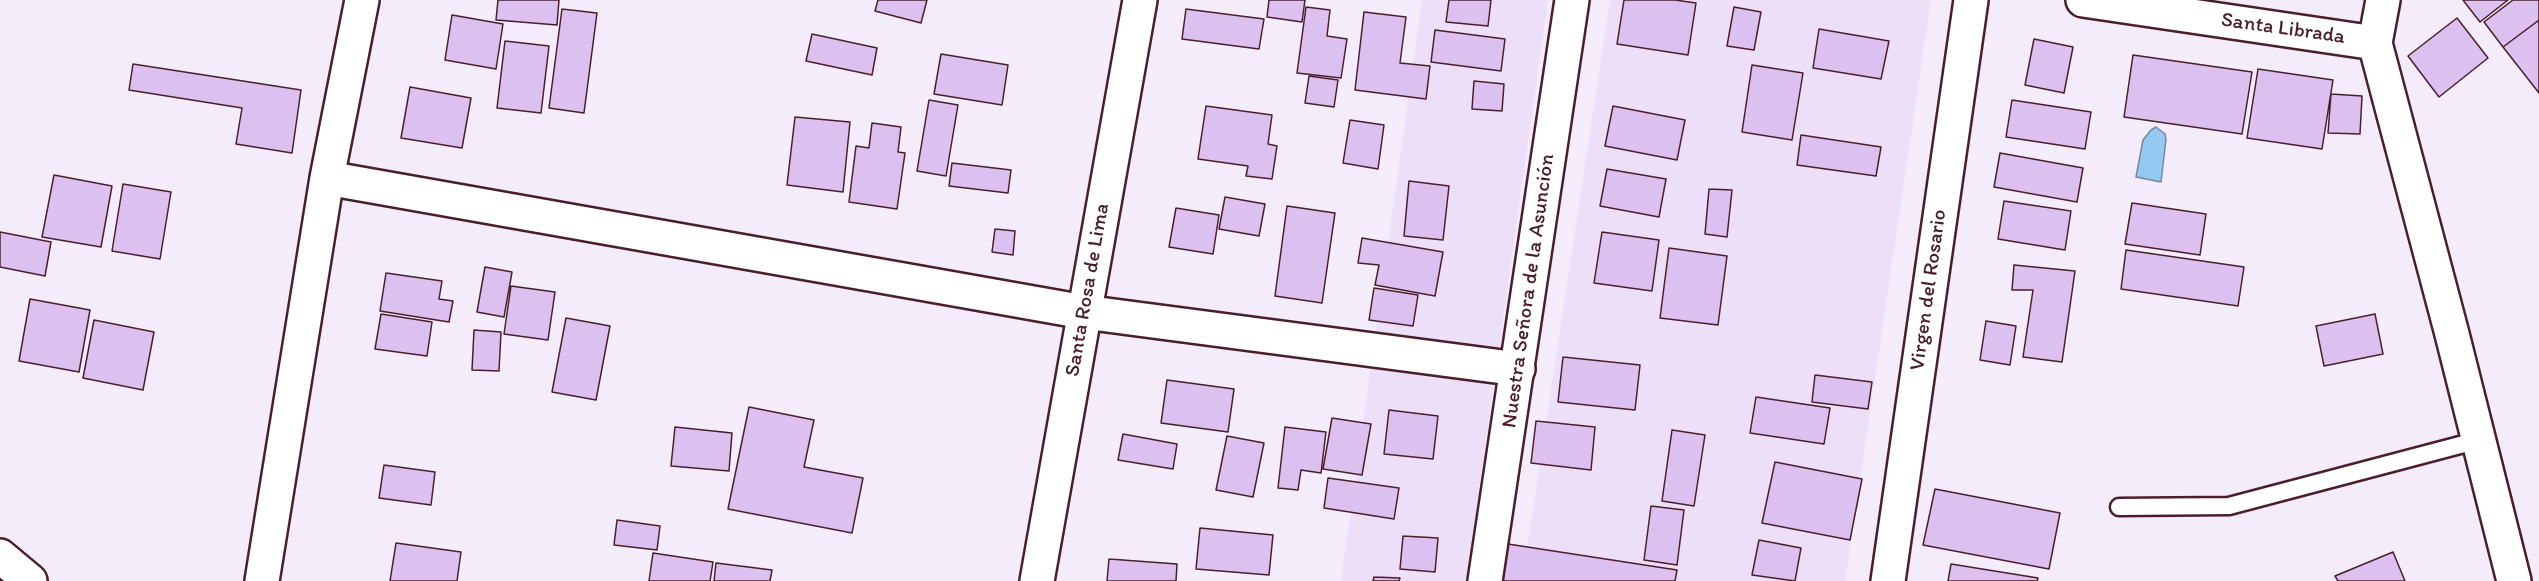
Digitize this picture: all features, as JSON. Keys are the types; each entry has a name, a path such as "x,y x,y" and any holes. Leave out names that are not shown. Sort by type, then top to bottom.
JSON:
{"street":[{"path":"262,581 327,178 362,0"},
{"name":"Santa Rosa de Lima","path":"1037,581 1140,0"},
{"name":"Nuestra Señora de la Asunción","path":"1485,581 1572,0"},
{"name":"Virgen del Rosario","path":"1888,581 1971,0"},
{"name":"Santa Librada","path":"2083,0 2375,43"},
{"path":"2383,0 2375,43 2514,581"},
{"path":"327,178 1084,312 1518,369"},
{"path":"0,556 30,581"}],"lane":[{"path":"2119,507 2229,506 2479,440"}],"shaded area":[{"path":"1422,0 1548,0 1466,581 1341,581"},
{"path":"1610,0 1931,0 1845,581 1522,581"}],"water":[{"path":"2156,127 2165,134 2166,139 2161,182 2136,177 2143,140"}],"building":[{"path":"498,0 559,0 557,25 496,20"},
{"path":"878,0 927,0 921,23 875,11"},
{"path":"1269,0 1305,0 1302,22 1267,17"},
{"path":"1449,0 1491,0 1488,26 1446,22"},
{"path":"1624,0 1675,0 1696,3 1688,55 1617,44"},
{"path":"2463,0 2508,0 2480,22"},
{"path":"2513,0 2539,0 2539,20 2503,47 2484,22"},
{"path":"1306,7 1330,10 1327,36 1347,39 1341,78 1297,73"},
{"path":"1734,7 1761,12 1754,50 1727,46"},
{"path":"562,9 597,13 584,113 549,108"},
{"path":"1186,9 1264,19 1259,49 1182,39"},
{"path":"1364,12 1406,17 1400,63 1430,66 1426,99 1355,90"},
{"path":"452,15 503,24 496,69 445,60"},
{"path":"2457,18 2488,58 2439,97 2408,56"},
{"path":"2539,20 2539,93 2503,47"},
{"path":"1819,29 1889,41 1881,79 1813,68"},
{"path":"1435,30 1505,39 1501,71 1431,62"},
{"path":"812,34 877,48 872,75 806,61"},
{"path":"2034,39 2073,47 2064,93 2025,85"},
{"path":"505,41 549,46 541,113 497,108"},
{"path":"941,54 1008,65 1002,105 934,94"},
{"path":"2133,55 2252,72 2242,134 2124,117"},
{"path":"133,64 301,90 292,153 236,144 242,108 129,90"},
{"path":"1752,65 1803,73 1792,140 1742,132"},
{"path":"2258,69 2333,80 2322,149 2247,138"},
{"path":"1309,76 1338,80 1334,107 1305,103"},
{"path":"1474,81 1504,84 1502,111 1472,109"},
{"path":"410,87 471,98 462,148 401,138"},
{"path":"2331,94 2362,96 2360,134 2328,133"},
{"path":"929,100 958,105 946,176 917,171"},
{"path":"2012,100 2091,112 2085,149 2006,137"},
{"path":"1206,106 1272,115 1268,144 1277,146 1272,179 1246,176 1248,166 1198,159"},
{"path":"1613,106 1685,120 1677,160 1605,146"},
{"path":"795,117 850,122 843,192 787,185"},
{"path":"1350,120 1384,125 1378,169 1343,163"},
{"path":"872,123 901,127 898,152 905,153 897,209 849,202 856,146 869,148"},
{"path":"1801,135 1881,147 1876,176 1797,165"},
{"path":"2000,153 2083,168 2077,202 1994,187"},
{"path":"952,163 1011,170 1008,193 949,186"},
{"path":"1607,169 1666,179 1659,217 1600,206"},
{"path":"54,175 112,186 101,247 42,237"},
{"path":"1409,181 1449,186 1443,240 1404,236"},
{"path":"123,184 171,192 160,259 112,251"},
{"path":"1709,189 1732,190 1727,237 1705,234"},
{"path":"1225,197 1265,204 1259,236 1219,229"},
{"path":"2004,201 2071,211 2065,250 1998,239"},
{"path":"2132,203 2206,214 2200,255 2125,244"},
{"path":"1287,206 1335,213 1322,303 1275,296"},
{"path":"1176,208 1219,215 1213,254 1169,247"},
{"path":"995,229 1015,231 1013,255 992,252"},
{"path":"0,232 51,242 45,276 0,267"},
{"path":"1602,232 1659,240 1652,291 1594,283"},
{"path":"1362,238 1443,252 1435,296 1375,285 1379,265 1358,263"},
{"path":"1669,248 1727,256 1718,325 1660,318"},
{"path":"2126,250 2244,267 2238,306 2121,289"},
{"path":"2014,265 2075,271 2062,362 2023,357 2033,290 2012,290"},
{"path":"485,267 512,272 504,317 477,312"},
{"path":"386,273 442,281 439,299 453,301 449,322 380,311"},
{"path":"511,286 555,292 548,340 504,334"},
{"path":"1374,288 1418,295 1413,326 1369,320"},
{"path":"30,299 90,310 79,372 19,361"},
{"path":"381,314 432,322 427,356 375,349"},
{"path":"2375,314 2383,354 2324,366 2316,326"},
{"path":"566,318 610,326 596,400 552,392"},
{"path":"94,320 154,332 143,390 83,378"},
{"path":"1986,321 2016,326 2010,365 1980,360"},
{"path":"474,330 501,332 499,371 472,370"},
{"path":"1563,357 1640,365 1635,410 1558,402"},
{"path":"1815,375 1872,382 1868,409 1812,402"},
{"path":"1167,380 1234,389 1228,432 1161,423"},
{"path":"1756,397 1830,408 1824,444 1750,433"},
{"path":"749,407 814,420 804,467 863,478 852,533 728,509"},
{"path":"1389,410 1438,416 1433,459 1384,454"},
{"path":"1332,418 1371,424 1362,475 1323,469"},
{"path":"1536,421 1595,427 1591,470 1531,463"},
{"path":"675,427 732,433 729,471 671,466"},
{"path":"1285,427 1326,432 1321,473 1301,470 1298,490 1278,488"},
{"path":"1672,430 1705,435 1694,506 1662,501"},
{"path":"1123,434 1177,444 1173,469 1118,460"},
{"path":"1227,436 1264,443 1253,497 1216,490"},
{"path":"1775,462 1862,479 1850,540 1762,523"},
{"path":"384,465 435,472 431,505 379,498"},
{"path":"1328,478 1399,488 1394,519 1324,508"},
{"path":"1935,489 2060,513 2049,569 1923,545"},
{"path":"1651,506 1684,510 1677,565 1644,560"},
{"path":"617,520 660,526 657,550 614,545"},
{"path":"1200,528 1273,535 1269,575 1196,569"},
{"path":"1403,536 1438,538 1435,572 1400,569"},
{"path":"1759,540 1801,548 1795,581 1752,575"},
{"path":"396,543 461,552 457,581 390,581"},
{"path":"1508,544 1677,570 1675,581 1502,581"},
{"path":"2393,552 2405,581 2338,581 2335,576"},
{"path":"653,553 713,562 710,581 649,581"},
{"path":"1109,559 1177,564 1176,581 1107,581"},
{"path":"716,563 772,570 770,581 714,581"},
{"path":"1951,564 2038,578 2037,581 1948,581"},
{"path":"1374,577 1400,578 1399,581 1373,581"}]}
